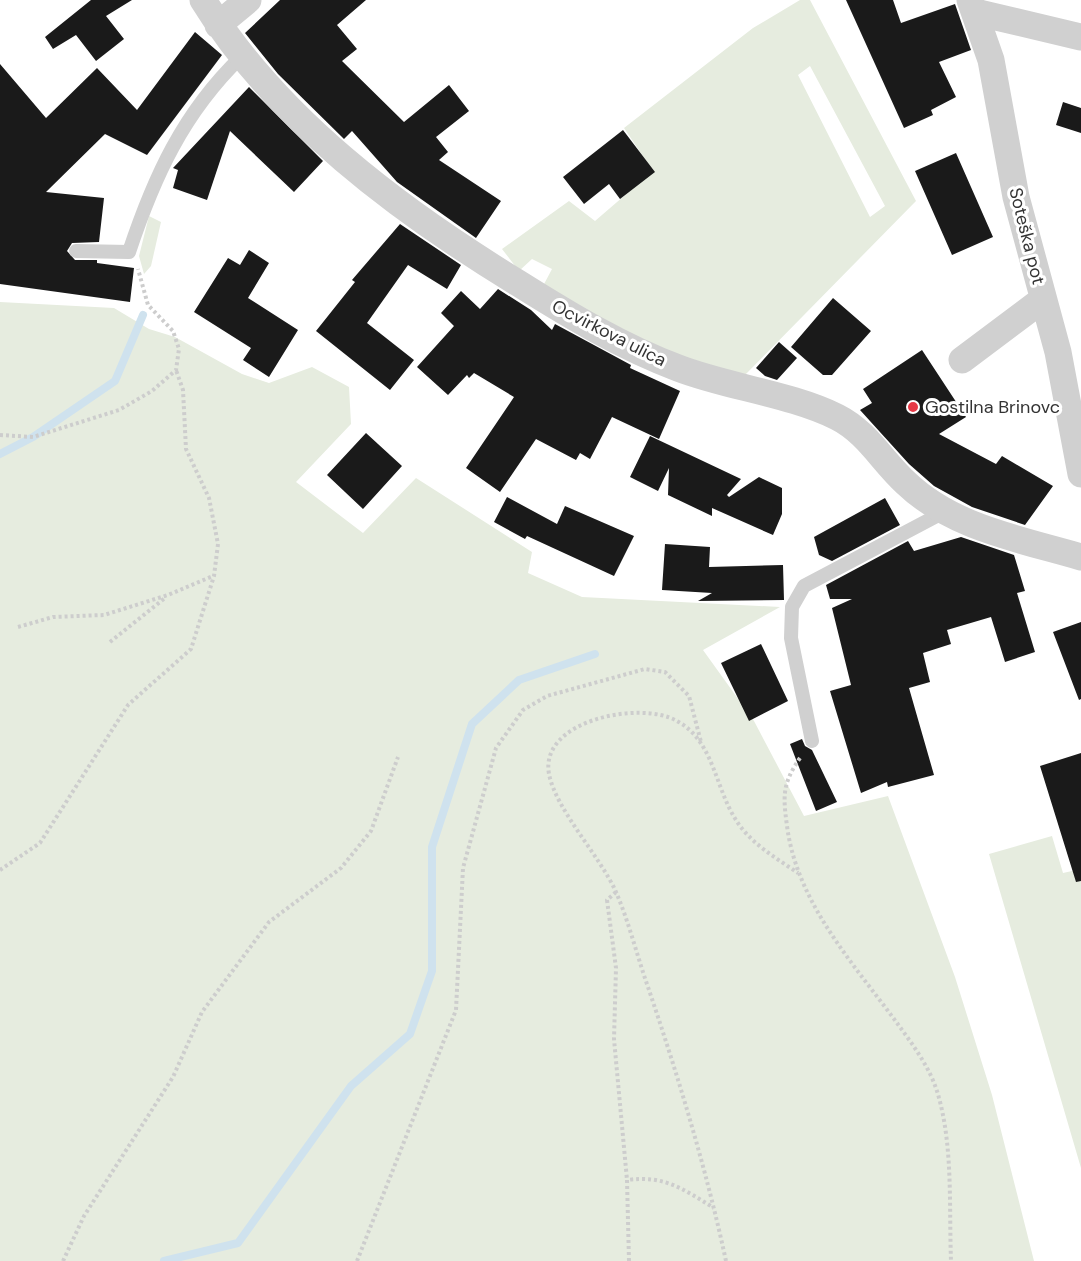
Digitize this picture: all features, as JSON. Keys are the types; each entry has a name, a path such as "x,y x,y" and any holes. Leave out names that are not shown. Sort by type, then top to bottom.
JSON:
{"street":[{"name":"Ocvirkova ulica","path":"203,0 241,57 322,138 386,195 479,259 560,309 638,351 680,369 834,416 873,445 906,483 944,512 972,525 1081,557"},
{"path":"218,25 248,0"},
{"path":"973,6 1081,37"},
{"name":"Soteška pot","path":"973,6 991,60 1016,197 1042,300 1069,357 1081,474"},
{"path":"962,360 1042,300"}],"lane":[{"path":"76,250 129,252 145,203 187,121 213,84 241,57"},
{"path":"812,741 791,638 792,607 804,586 944,512"}],"path":[{"path":"0,870 40,843 128,705 191,649 214,576 218,544 209,498 186,449 183,390 176,370 179,349 173,331 148,305 137,267 129,252"},
{"path":"0,435 33,437 119,410 152,391 176,370"},
{"path":"18,627 53,617 104,615 168,596 214,576"},
{"path":"110,642 168,596"},
{"path":"357,1261 456,1010 463,868 496,748 523,710 547,696 645,669 666,672 689,696 701,742 736,820 762,848 798,873"},
{"path":"701,742 676,720 649,714 612,714 573,729 549,753 549,775 565,811 597,857 616,892 663,1031 714,1208 726,1261"},
{"path":"812,741 787,777 785,807 798,873 820,918 920,1055 939,1097 946,1145 951,1261"},
{"path":"63,1261 84,1216 173,1077 202,1012 268,922 341,868 371,831 398,757"},
{"path":"616,892 607,900 616,968 614,1039 627,1180 629,1261"},
{"path":"627,1180 649,1177 677,1185 714,1208"}],"shaded area":[{"path":"800,0 810,0 916,201 744,376 660,351 543,286 552,269 532,259 519,271 502,249 569,201 595,221 653,171 624,128 753,28","holes":["810,66 885,206 870,217 798,75"]},
{"path":"149,216 161,222 151,266 144,274 139,256"},
{"path":"0,302 114,308 149,329 175,337 242,374 269,383 312,367 349,387 351,424 296,482 363,533 416,478 532,552 528,573 582,597 780,607 703,650 754,721 804,816 888,796 955,977 992,1095 1034,1261 0,1261"},
{"path":"1052,836 1063,873 1081,869 1081,1168 989,854"}],"building":[{"path":"91,0 132,0 106,16 124,39 96,61 76,35 53,49 45,37"},
{"path":"280,0 366,0 337,25 357,49 342,61 404,122 449,85 469,111 436,137 448,152 439,160 501,201 476,238 397,182 352,131 344,139 278,74 245,33"},
{"path":"846,0 893,0 901,23 955,4 971,50 939,62 956,97 931,110 933,115 904,128"},
{"path":"195,32 222,55 147,155 105,134 46,192 104,198 99,242 72,243 67,251 75,260 97,260 97,263 134,268 130,302 0,284 0,64 46,118 97,68 137,110"},
{"path":"249,87 323,161 294,192 230,131 207,200 173,188 178,170 173,168"},
{"path":"1063,102 1081,108 1081,133 1056,125"},
{"path":"623,130 655,172 620,199 609,184 584,204 563,177"},
{"path":"956,153 993,237 952,255 915,171"},
{"path":"400,224 461,265 447,289 408,265 367,323 414,360 390,390 316,331 355,282 352,280"},
{"path":"249,250 269,263 248,298 298,330 269,377 243,360 251,348 194,312 228,258 240,265"},
{"path":"498,289 531,310 552,330 555,324 631,365 630,368 680,391 659,439 612,417 590,459 580,453 576,460 536,439 500,492 466,468 514,397 474,373 469,378 467,375 448,395 417,367 454,326 441,313 461,291 480,309"},
{"path":"833,298 871,331 832,375 823,375 791,347"},
{"path":"779,342 797,358 777,380 765,376 756,368"},
{"path":"922,350 966,417 939,434 996,464 1002,456 1053,486 1025,525 972,507 934,486 909,464 860,410 872,403 863,389"},
{"path":"366,433 402,466 363,509 327,475"},
{"path":"650,436 741,479 727,495 729,497 759,477 782,488 782,514 773,535 712,508 712,516 668,495 669,468 658,491 630,477"},
{"path":"507,497 557,524 565,506 634,536 614,576 527,536 525,539 494,522"},
{"path":"885,498 900,525 832,561 819,555 814,537"},
{"path":"961,537 1014,555 1025,591 1017,593 1035,652 1005,662 991,617 947,630 951,644 923,653 930,682 909,688 934,775 888,787 887,782 861,793 830,691 851,685 832,608 852,599 830,599 826,585 908,541 914,551"},
{"path":"665,544 710,547 709,567 783,565 784,600 698,601 712,593 662,590"},
{"path":"1081,622 1081,699 1079,700 1053,632"},
{"path":"761,644 788,701 749,721 721,663"},
{"path":"802,739 805,746 812,750 837,802 816,811 790,744"},
{"path":"1081,753 1081,881 1076,882 1040,766"}],"waterway":[{"path":"0,454 33,437 115,381 143,315"},
{"path":"164,1261 238,1243 351,1086 410,1034 432,971 432,847 472,724 519,680 595,654"}],"place":[{"name":"Gostilna Brinovc","path":"913,407"}]}
